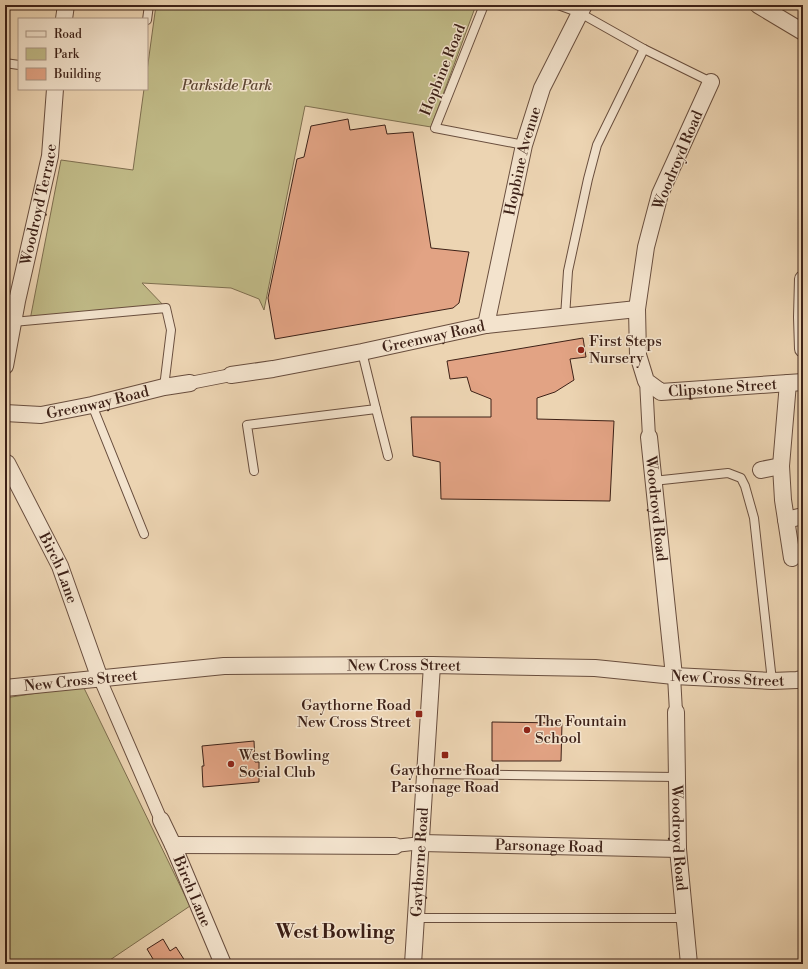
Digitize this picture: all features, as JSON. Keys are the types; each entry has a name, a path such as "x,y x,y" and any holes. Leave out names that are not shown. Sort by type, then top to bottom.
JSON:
{"street":[{"path":"64,18 66,5"},
{"path":"758,5 803,32"},
{"name":"Hopbine Avenue","path":"486,325 524,145 542,88 582,9"},
{"name":"Woodroyd Road","path":"646,381 638,355 637,309 646,247 660,194 711,82"},
{"name":"Woodroyd Terrace","path":"5,366 13,322 11,299 50,156 55,90"},
{"path":"803,279 803,349"},
{"name":"Greenway Road","path":"231,375 273,369 362,352 486,325 637,309"},
{"path":"190,383 231,375"},
{"path":"646,381 649,437"},
{"name":"Clipstone Street","path":"646,381 661,392 796,382"},
{"path":"792,558 783,500 780,466 796,382"},
{"name":"Greenway Road","path":"5,413 41,414 92,405 164,387 190,383"},
{"name":"Woodroyd Road","path":"649,437 674,676"},
{"name":"Birch Lane","path":"6,461 60,566 100,678"},
{"path":"761,470 780,466"},
{"path":"786,520 803,516"},
{"name":"New Cross Street","path":"5,688 224,666 432,665 594,668 674,676 772,681 803,679"},
{"name":"Gaythorne Road","path":"413,964 432,665"},
{"path":"674,676 676,712"},
{"path":"100,678 161,820"},
{"name":"Woodroyd Road","path":"676,712 678,849 689,964"},
{"name":"Birch Lane","path":"161,820 223,964"},
{"path":"173,845 395,846 421,844"},
{"name":"Parsonage Road","path":"421,844 678,849"}],"lane":[{"path":"147,18 149,5"},
{"name":"Hopbine Road","path":"484,5 434,128 524,145"},
{"path":"558,5 582,9 644,49 711,82"},
{"path":"565,317 568,271 597,145 644,49"},
{"path":"5,63 18,65"},
{"path":"13,322 166,308 171,330 164,387"},
{"path":"362,352 388,456"},
{"path":"92,405 144,534"},
{"path":"254,471 247,425 376,409"},
{"path":"653,481 728,473 740,478 745,486 754,518 772,681"},
{"path":"426,774 678,777"},
{"path":"417,918 684,918"}],"green space":[{"name":"Parkside Park","path":"156,5 476,5 431,127 305,106 264,310 259,299 231,288 142,283 166,308 30,320 61,160 133,170 144,90 148,90 148,64"},
{"path":"83,686 190,906 104,964 5,964 5,698"}],"building":[{"path":"348,119 350,130 385,125 387,134 413,132 431,248 469,252 459,303 453,308 275,339 268,298 297,159 304,157 311,126"},
{"path":"583,338 586,357 570,359 574,380 555,392 537,398 537,419 614,421 610,501 441,499 440,462 413,456 411,417 491,417 491,399 471,391 467,377 450,379 447,361"},
{"path":"492,722 562,723 561,761 492,761"},
{"name":"West Bowling Social Club","path":"254,741 255,762 259,762 259,782 203,787 202,766 204,766 202,746"},
{"path":"163,939 170,951 176,947 187,964 156,964 147,949"}],"place":[{"name":"First Steps Nursery","path":"581,350"},
{"name":"Gaythorne Road New Cross Street","path":"419,714"},
{"name":"The Fountain School","path":"527,730"},
{"name":"Gaythorne Road Parsonage Road","path":"445,755"},
{"name":"West Bowling Social Club","path":"231,764"}],"district":[{"name":"West Bowling","path":"335,932"}]}
